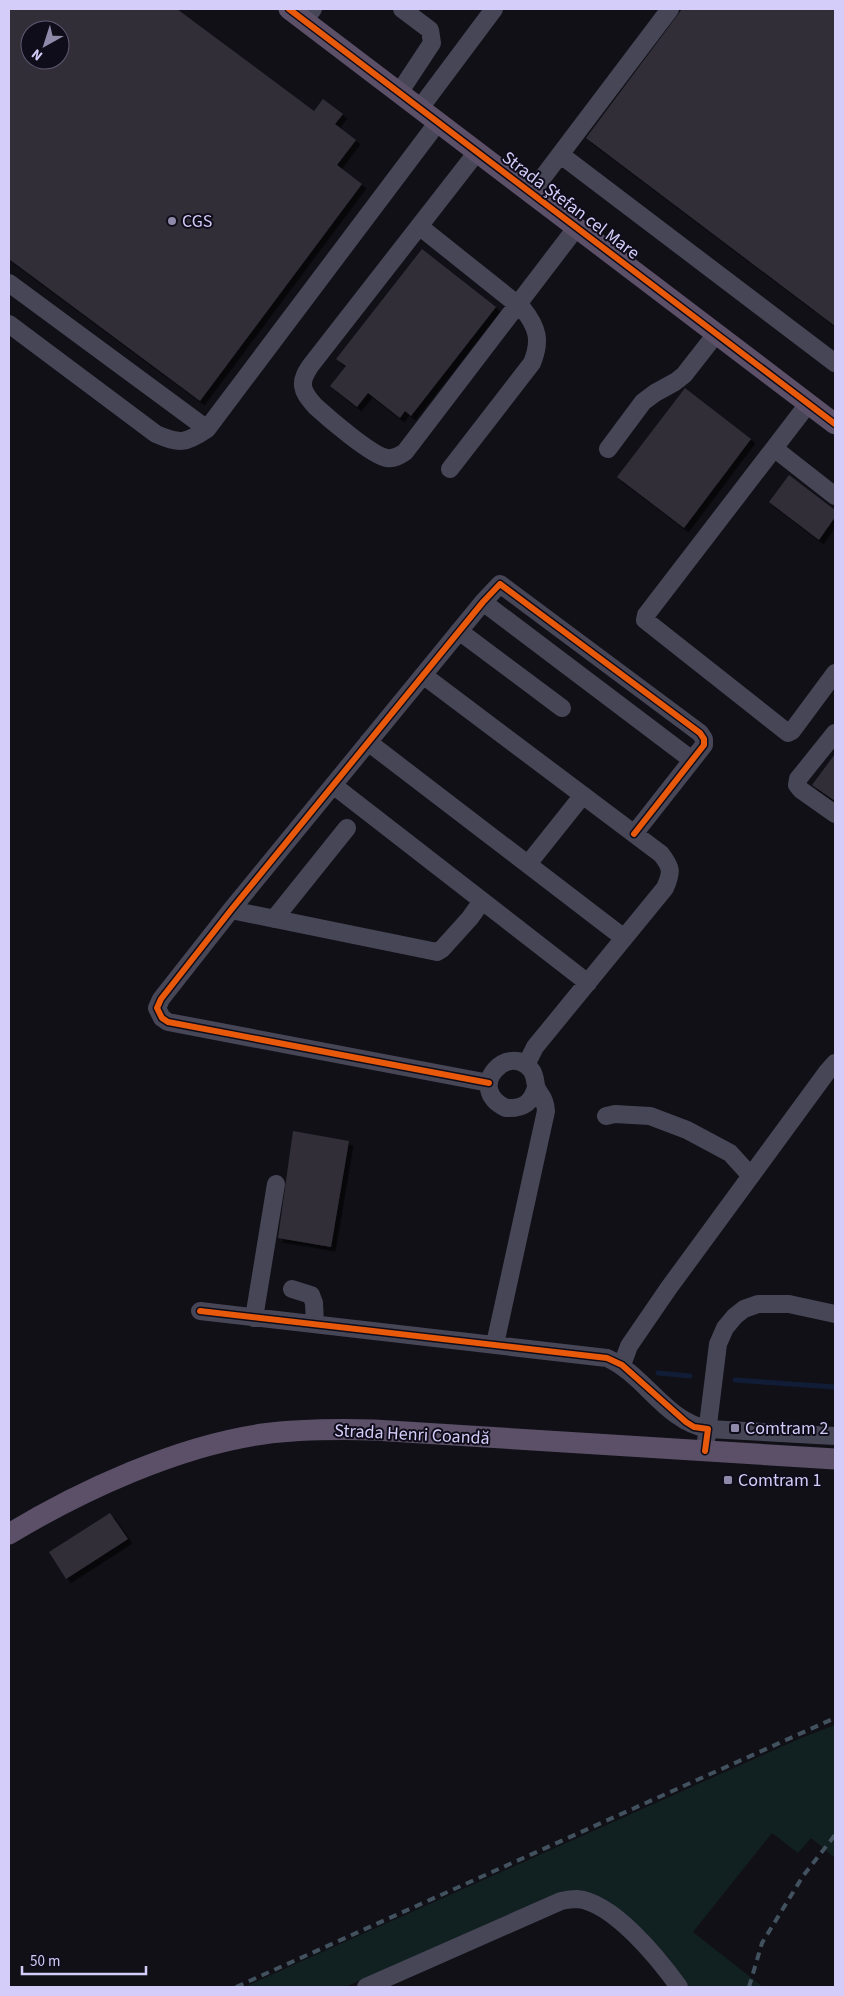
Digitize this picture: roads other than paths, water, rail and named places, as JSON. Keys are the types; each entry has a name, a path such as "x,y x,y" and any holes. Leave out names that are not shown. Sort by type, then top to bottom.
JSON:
{"main road":[{"name":"Strada Ștefan cel Mare","path":"302,12 400,93 835,424"},
{"name":"Strada Henri Coandă","path":"9,1534 48,1511 104,1484 172,1457 224,1442 262,1434 301,1430 374,1430 835,1459"}],"street":[{"path":"400,93 432,43 430,30 402,9"},
{"path":"420,108 494,9"},
{"path":"532,194 670,9"},
{"path":"9,324 156,434 174,441 192,440 207,429 438,122"},
{"path":"478,152 304,376 302,385 306,395 315,406 377,455 388,458 397,457 405,452 576,228"},
{"path":"561,154 835,362"},
{"path":"419,226 517,305 532,320 538,337 537,350 532,363 450,469"},
{"path":"9,283 207,429"},
{"path":"608,449 643,402 684,375 716,334"},
{"path":"808,404 646,615 645,620 788,734 792,732 835,673"},
{"path":"775,449 835,496"},
{"path":"489,1083 168,1022 162,1018 157,1008 160,999 231,910 482,602 500,584 700,733 704,739 704,745 634,834"},
{"path":"482,602 692,760"},
{"path":"459,631 562,708"},
{"path":"424,674 661,854 668,864 671,874 665,888 535,1047 526,1065"},
{"path":"835,733 798,779 797,785 801,790 835,814"},
{"path":"368,742 624,938"},
{"path":"333,786 588,982"},
{"path":"528,864 583,794"},
{"path":"274,919 347,828"},
{"path":"231,910 437,952 470,918 482,901"},
{"path":"519,1062 526,1065 536,1079 534,1095 522,1107 506,1108 493,1099 489,1091 489,1083 496,1068 502,1063 519,1062"},
{"path":"622,1365 629,1346 638,1332 750,1176 835,1063"},
{"path":"495,1344 546,1111 542,1094 536,1087"},
{"path":"606,1116 650,1116 687,1130 730,1153 750,1176"},
{"path":"254,1318 276,1184"},
{"path":"292,1289 311,1295 314,1303 314,1324"},
{"path":"705,1451 718,1344 725,1328 734,1316 744,1309 758,1304 789,1304 835,1314"},
{"path":"200,1311 607,1358 622,1365 694,1427 835,1436"},
{"path":"366,1987 561,1900 578,1899 598,1907 638,1938 661,1962 679,1987"}],"waterway":[{"path":"658,1373 690,1376"},
{"path":"735,1380 835,1387"}],"railway":[{"path":"236,1987 835,1718"},
{"path":"749,1987 762,1943 803,1876 835,1835"}],"place":[{"name":"CGS","path":"172,221"},
{"name":"Comtram 2","path":"735,1428"},
{"name":"Comtram 1","path":"728,1480"}]}
